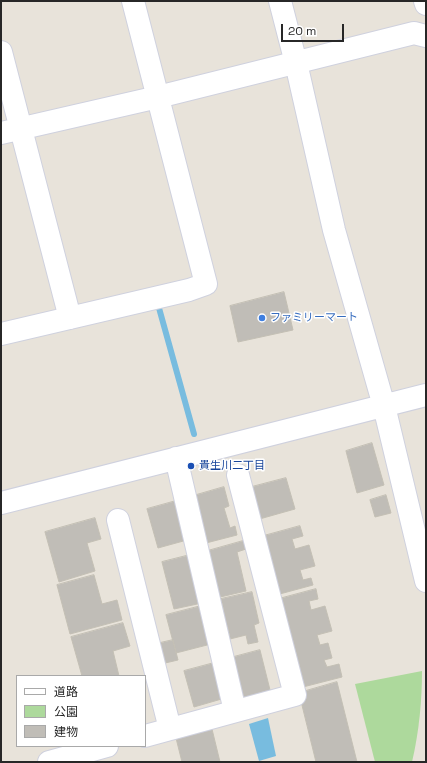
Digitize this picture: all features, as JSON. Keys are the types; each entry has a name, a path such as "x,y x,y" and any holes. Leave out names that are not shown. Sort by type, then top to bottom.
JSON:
{"street":[{"path":"1,334 189,290 206,284 133,1"},
{"path":"280,1 296,63 334,230 384,406 426,581"},
{"path":"11,131 158,97 414,33 426,36"},
{"path":"1,52 11,131 70,318"},
{"path":"1,503 426,395"},
{"path":"176,458 235,711"},
{"path":"146,736 295,695 238,475"},
{"path":"118,520 170,729"},
{"path":"49,762 103,747"}],"green space":[{"path":"422,671 420,716 412,762 375,762 355,684"}],"water":[{"path":"268,718 276,756 259,761 249,724"}],"building":[{"name":"ファミリーマート","path":"284,292 293,330 238,342 230,306"},
{"path":"372,443 384,485 357,493 346,451"},
{"path":"286,478 295,509 256,520 248,488"},
{"path":"224,487 229,506 224,508 230,528 235,526 237,535 206,543 193,496"},
{"path":"386,495 391,513 375,517 370,500"},
{"path":"176,501 187,540 158,548 147,509"},
{"path":"95,518 101,539 87,543 95,571 59,582 45,532"},
{"path":"300,526 303,536 292,539 295,549 309,545 315,566 300,570 303,580 311,578 313,585 276,595 260,537"},
{"path":"243,541 246,549 237,552 246,591 216,598 204,552"},
{"path":"190,555 202,603 174,609 162,562"},
{"path":"94,575 102,604 117,600 122,620 70,634 57,585"},
{"path":"316,589 318,599 309,601 311,610 325,606 332,631 317,635 320,645 328,643 332,658 324,660 327,667 339,664 342,677 299,688 275,600"},
{"path":"252,592 259,623 254,625 258,642 248,644 246,635 230,639 228,627 222,628 218,612 224,611 221,599"},
{"path":"201,606 211,644 176,653 166,615"},
{"path":"123,623 130,646 113,651 119,675 82,675 71,637"},
{"path":"173,640 178,660 161,664 156,644"},
{"path":"260,650 271,694 241,703 230,658"},
{"path":"214,663 225,698 194,707 184,671"},
{"path":"337,682 357,762 316,762 299,693"},
{"path":"211,725 220,762 182,762 175,734"}],"waterway":[{"path":"159,308 194,434"}],"place":[{"name":"ファミリーマート","path":"262,318"},
{"name":"貴生川二丁目","path":"191,466"}]}
